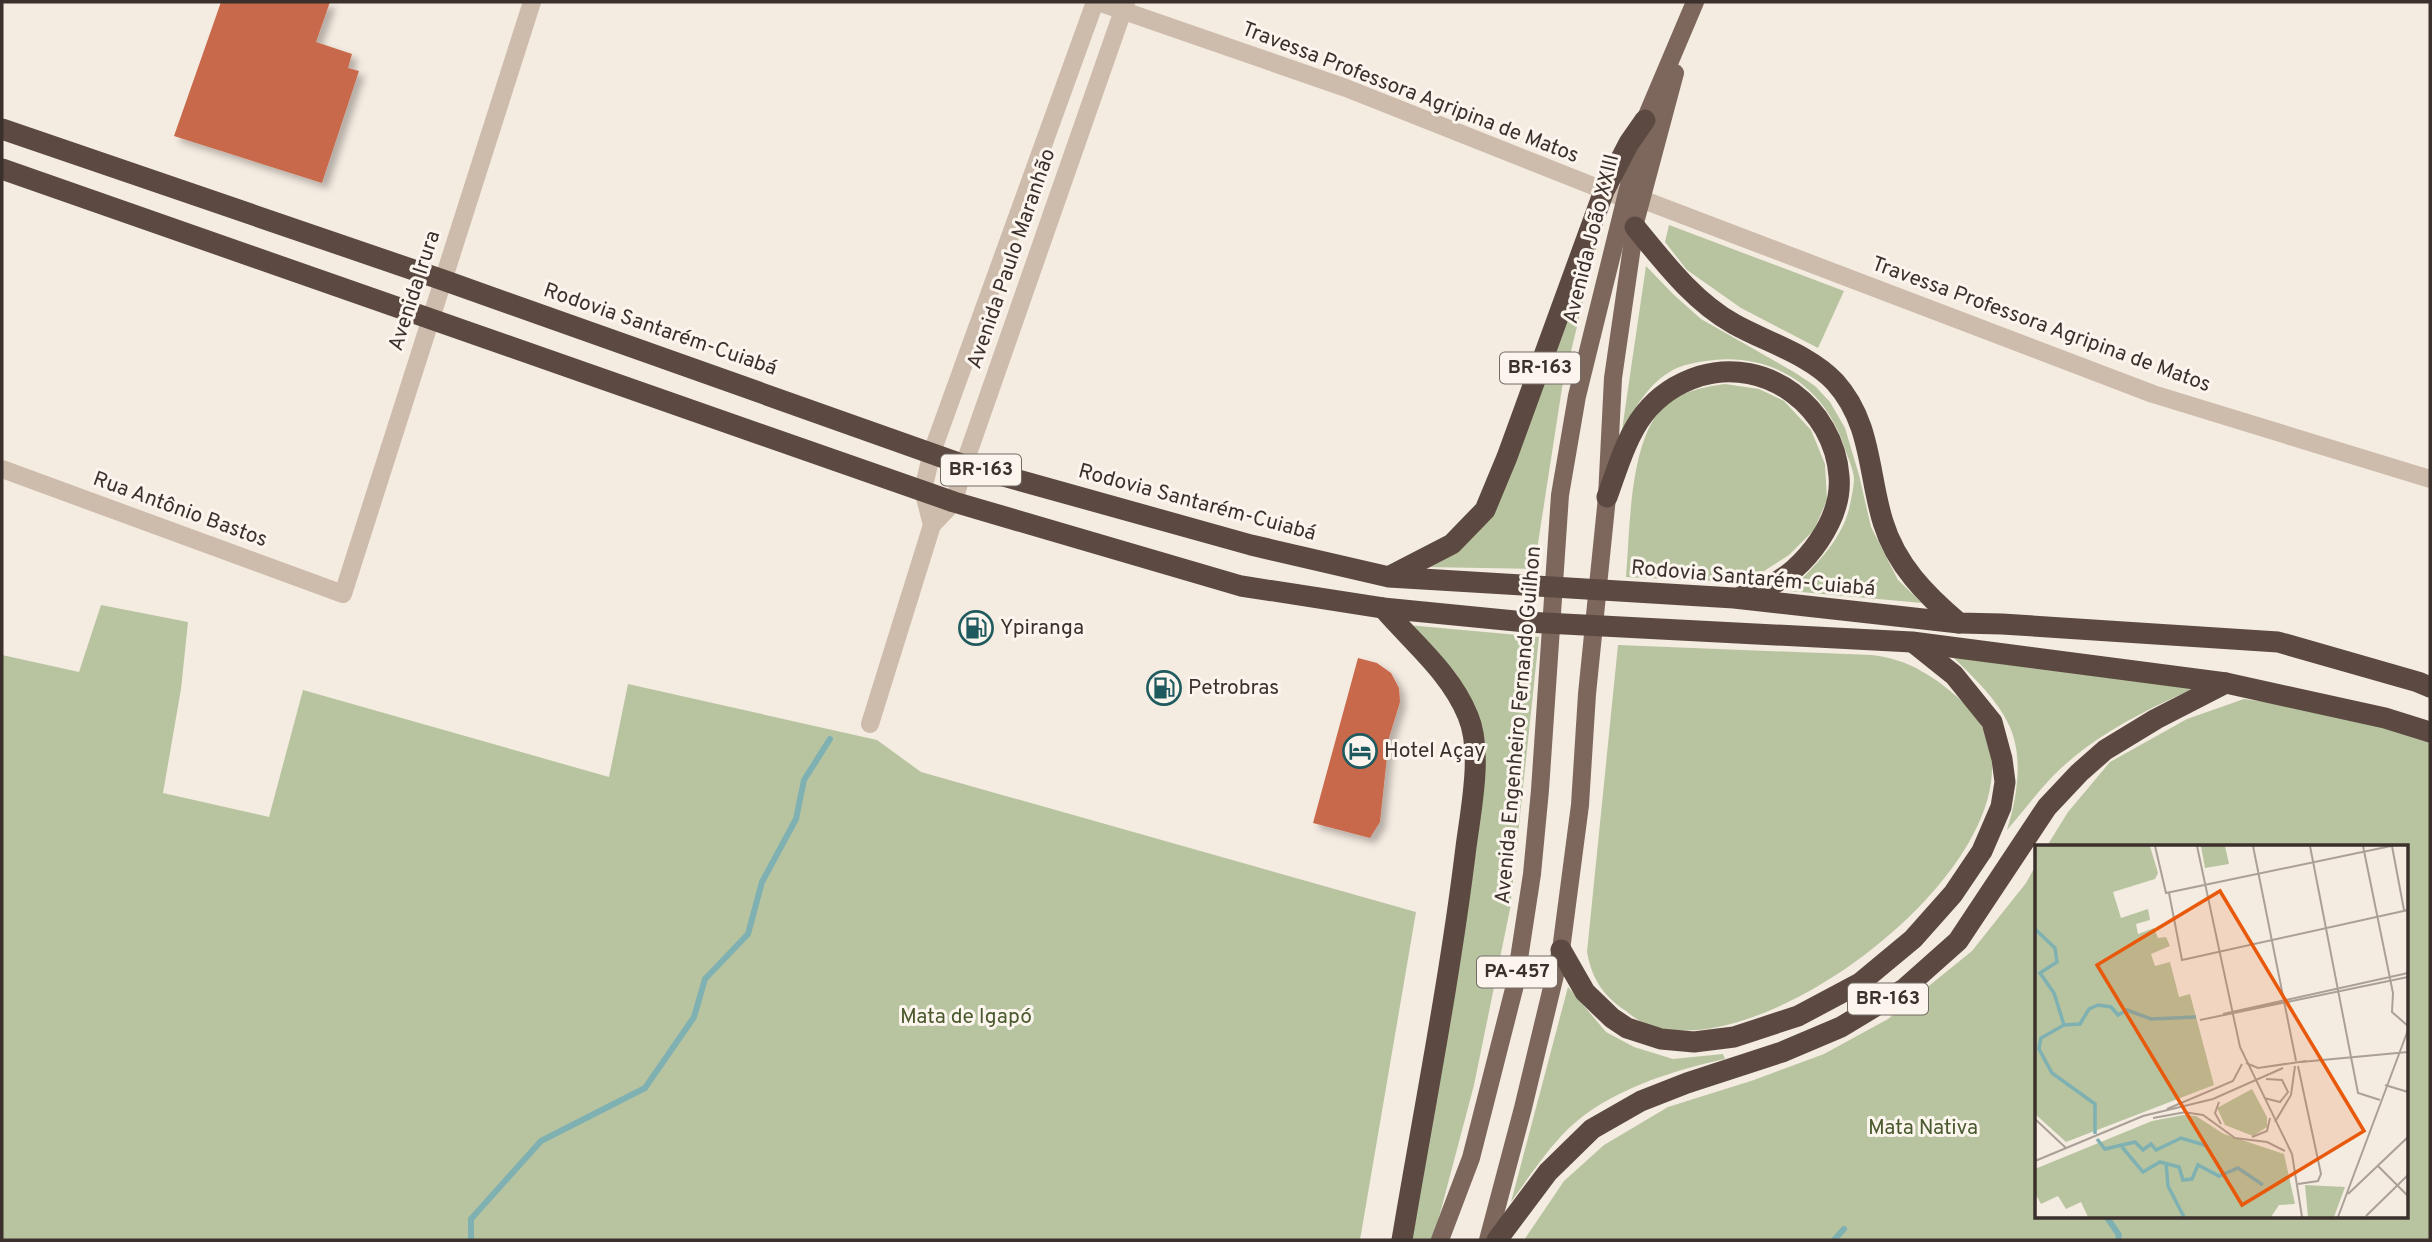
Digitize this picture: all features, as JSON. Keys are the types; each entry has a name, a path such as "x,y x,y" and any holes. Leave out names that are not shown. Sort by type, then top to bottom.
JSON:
{"highway":[{"name":"BR-163","path":"1389,577 1452,544 1485,510 1604,191 1629,143 1646,120"},
{"name":"Rodovia Santarém-Cuiabá","path":"2,129 443,280 964,465 1251,545 1389,577 1734,598 1959,624 2002,624 2278,642 2430,687"},
{"name":"BR-163","path":"2,169 954,502 1241,586 1383,608 1526,622 1912,642 2226,682 2385,718 2430,732"},
{"path":"1635,227 1681,282 1706,304 1732,323 1814,365 1835,382 1852,407 1866,437 1883,523 1893,549 1909,573 1959,624"},
{"name":"BR-163","path":"1606,497 1630,438 1643,415 1661,396 1685,381 1715,372 1734,370 1773,380 1797,395 1813,410 1833,444 1840,478 1837,500 1828,527 1811,552 1769,587 1734,598"},
{"path":"1383,608 1455,691 1469,717 1475,751 1459,906 1402,1240"},
{"name":"BR-163","path":"1561,950 1585,992 1612,1018 1627,1028 1661,1039 1694,1042 1734,1037 1798,1016 1860,983 1913,939 1953,894 1982,851 2001,807 2005,782 1992,722 1954,675 1912,642"},
{"name":"BR-163","path":"1497,1240 1548,1172 1592,1129 1641,1101 1782,1052 1841,1027 1904,989 1958,941 2047,807 2079,773 2105,750 2226,682"}],"main road":[{"name":"Avenida João XXIII","path":"1560,495 1577,396 1633,199 1646,120 1694,6"},
{"path":"1606,497 1613,378 1635,227 1633,199 1694,6"},
{"name":"Avenida Engenheiro Fernando Guilhon","path":"1440,1240 1471,1158 1515,985 1532,874 1560,495"},
{"name":"PA-457","path":"1488,1240 1524,1108 1561,950 1580,805 1587,694 1606,497"}],"street":[{"name":"Avenida Irura","path":"343,594 532,2"},
{"name":"Travessa Professora Agripina de Matos","path":"1097,2 1124,7 1346,88 1604,191 1633,199 2153,394 2430,479"},
{"name":"Avenida Paulo Maranhão","path":"932,525 923,490 932,452 1097,2"},
{"name":"Avenida Paulo Maranhão","path":"870,724 932,525 954,502 964,465 1124,7"},
{"name":"Rua Antônio Bastos","path":"2,469 343,594"}],"green space":[{"path":"1606,208 1562,388 1534,569 1426,567 1456,551"},
{"path":"1669,225 1844,291 1818,348 1741,308 1687,270 1665,242"},
{"path":"1646,266 1701,319 1794,372 1815,386 1830,402 1845,428 1871,527 1898,580 1922,603 1790,591 1825,554 1840,532 1849,509 1854,478 1838,430 1827,411 1797,381 1779,370 1759,363 1737,360 1714,360 1678,367 1647,392 1622,430"},
{"path":"1725,384 1759,389 1784,401 1811,430 1825,464 1827,500 1814,530 1789,555 1764,571 1735,582 1626,577 1638,462 1653,420 1665,406 1686,393"},
{"name":"Mata de Igapó","path":"101,605 188,622 181,689 163,793 269,817 303,690 609,777 628,684 877,740 921,772 1416,912 1360,1240 2,1240 2,655 79,672"},
{"path":"1397,624 1539,637 1510,909 1474,1085 1433,1240 1402,1240 1459,906 1469,717"},
{"path":"1618,645 1872,655 1910,665 1933,678 1964,703 1991,753 1984,811 1950,871 1897,928 1833,977 1764,1013 1699,1030 1644,1023 1605,993 1595,979 1587,952"},
{"path":"1954,658 2213,680 2128,721 2088,746 2052,777 2007,830 2014,805 2017,778 2014,737 1998,706"},
{"name":"Mata Nativa","path":"2244,699 2288,705 2430,738 2430,1240 1524,1240 1564,1181 1604,1145 1668,1107 1754,1080 1824,1054 1888,1019 1972,951 2026,883 2035,867 2035,1218 2408,1218 2408,845 2048,845 2068,812 2110,762 2187,719"},
{"path":"1568,987 1606,1032 1634,1047 1673,1059 1723,1054 1725,1059 1662,1076 1621,1093 1584,1115 1560,1137 1511,1202"}],"building":[{"path":"221,2 330,2 316,42 352,54 348,68 359,71 322,183 174,136"},
{"name":"Hotel Açay","path":"1358,658 1377,663 1391,673 1399,688 1400,702 1389,738 1380,822 1370,838 1313,823"}],"waterway":[{"path":"471,1240 471,1219 541,1141 645,1088 694,1017 705,979 748,934 762,882 796,819 804,780 830,739"},
{"path":"2107,1218 2119,1235 2118,1240"},
{"path":"1834,1240 1844,1229"}],"place":[{"name":"Ypiranga","path":"976,628"},
{"name":"Petrobras","path":"1164,688"},
{"name":"Hotel Açay","path":"1360,751"}]}
